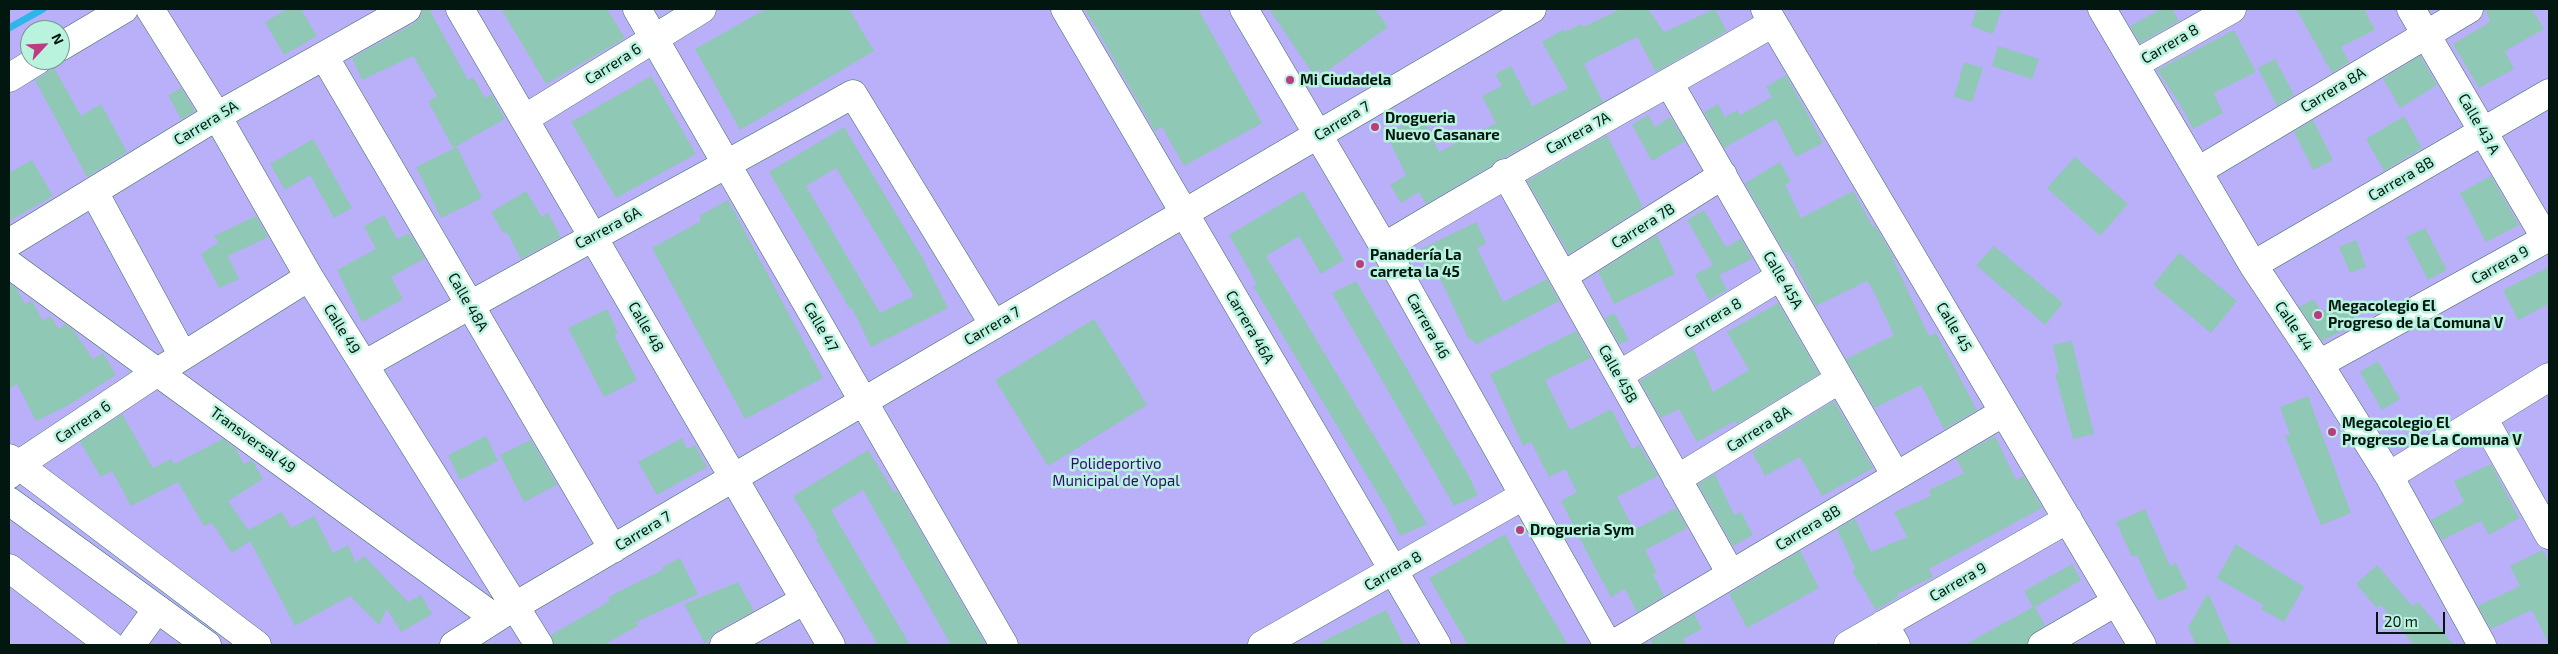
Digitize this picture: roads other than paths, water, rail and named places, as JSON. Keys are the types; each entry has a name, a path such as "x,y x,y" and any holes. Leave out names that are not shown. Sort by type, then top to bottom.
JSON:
{"street":[{"path":"70,41 124,9"},
{"name":"Calle 49","path":"150,9 217,116 309,277 364,365 505,612 539,645"},
{"name":"Carrera 5A","path":"9,243 217,116 406,9"},
{"name":"Calle 48","path":"460,9 832,645"},
{"name":"Calle 47","path":"637,9 1004,645"},
{"name":"Carrera 6","path":"524,119 702,9"},
{"name":"Carrera 46A","path":"1065,9 1437,645"},
{"name":"Carrera 46","path":"1244,9 1384,246 1608,645"},
{"name":"Carrera 7","path":"454,645 505,612 733,477 1319,135 1504,16 1532,9"},
{"name":"Calle 44","path":"2102,9 2253,266 2319,364 2389,476 2482,645"},
{"name":"Carrera 8","path":"2135,64 2232,9"},
{"name":"Calle 43 A","path":"2411,9 2548,238"},
{"name":"Carrera 8A","path":"2198,171 2469,9"},
{"name":"Carrera 7A","path":"1384,246 1505,173 1670,83 1769,16"},
{"name":"Calle 45","path":"1769,16 2142,645"},
{"name":"Calle 48A","path":"324,56 613,548"},
{"path":"9,78 22,70"},
{"name":"Calle 45A","path":"1670,83 1896,476"},
{"name":"Carrera 8B","path":"2253,266 2549,93"},
{"name":"Carrera 6A","path":"364,365 592,236 727,165 853,94 994,325"},
{"name":"Calle 45B","path":"1505,173 1731,574"},
{"name":"Carrera 7B","path":"1563,276 1723,175"},
{"path":"94,192 183,356"},
{"name":"Carrera 9","path":"2319,364 2548,238"},
{"name":"Transversal 49","path":"9,264 505,612"},
{"name":"Carrera 8","path":"1619,375 1781,276"},
{"name":"Carrera 6","path":"12,466 309,277"},
{"path":"2389,476 2549,377"},
{"name":"Carrera 8A","path":"1677,479 1840,379"},
{"name":"Carrera 8B","path":"1612,645 2004,412"},
{"path":"2483,418 2549,535"},
{"path":"12,466 257,645"},
{"name":"Carrera 8","path":"1262,645 1523,496"},
{"path":"9,501 207,645"},
{"name":"Carrera 9","path":"1848,645 1890,635 2068,519"},
{"path":"9,568 110,645"},
{"path":"724,645 805,600"},
{"path":"2042,645 2116,602"},
{"path":"131,645 157,609"}],"waterway":[{"path":"9,28 43,9"}],"place":[{"name":"Mi Ciudadela","path":"1290,80"},
{"name":"Drogueria Nuevo Casanare","path":"1375,127"},
{"name":"Panadería La carreta la 45","path":"1360,264"},
{"name":"Megacolegio El Progreso de la Comuna V","path":"2318,315"},
{"name":"Megacolegio El Progreso De La Comuna V","path":"2332,432"},
{"name":"Drogueria Sym","path":"1520,530"}],"park label":[{"name":"Polideportivo Municipal de Yopal","path":"1116,472"}]}
